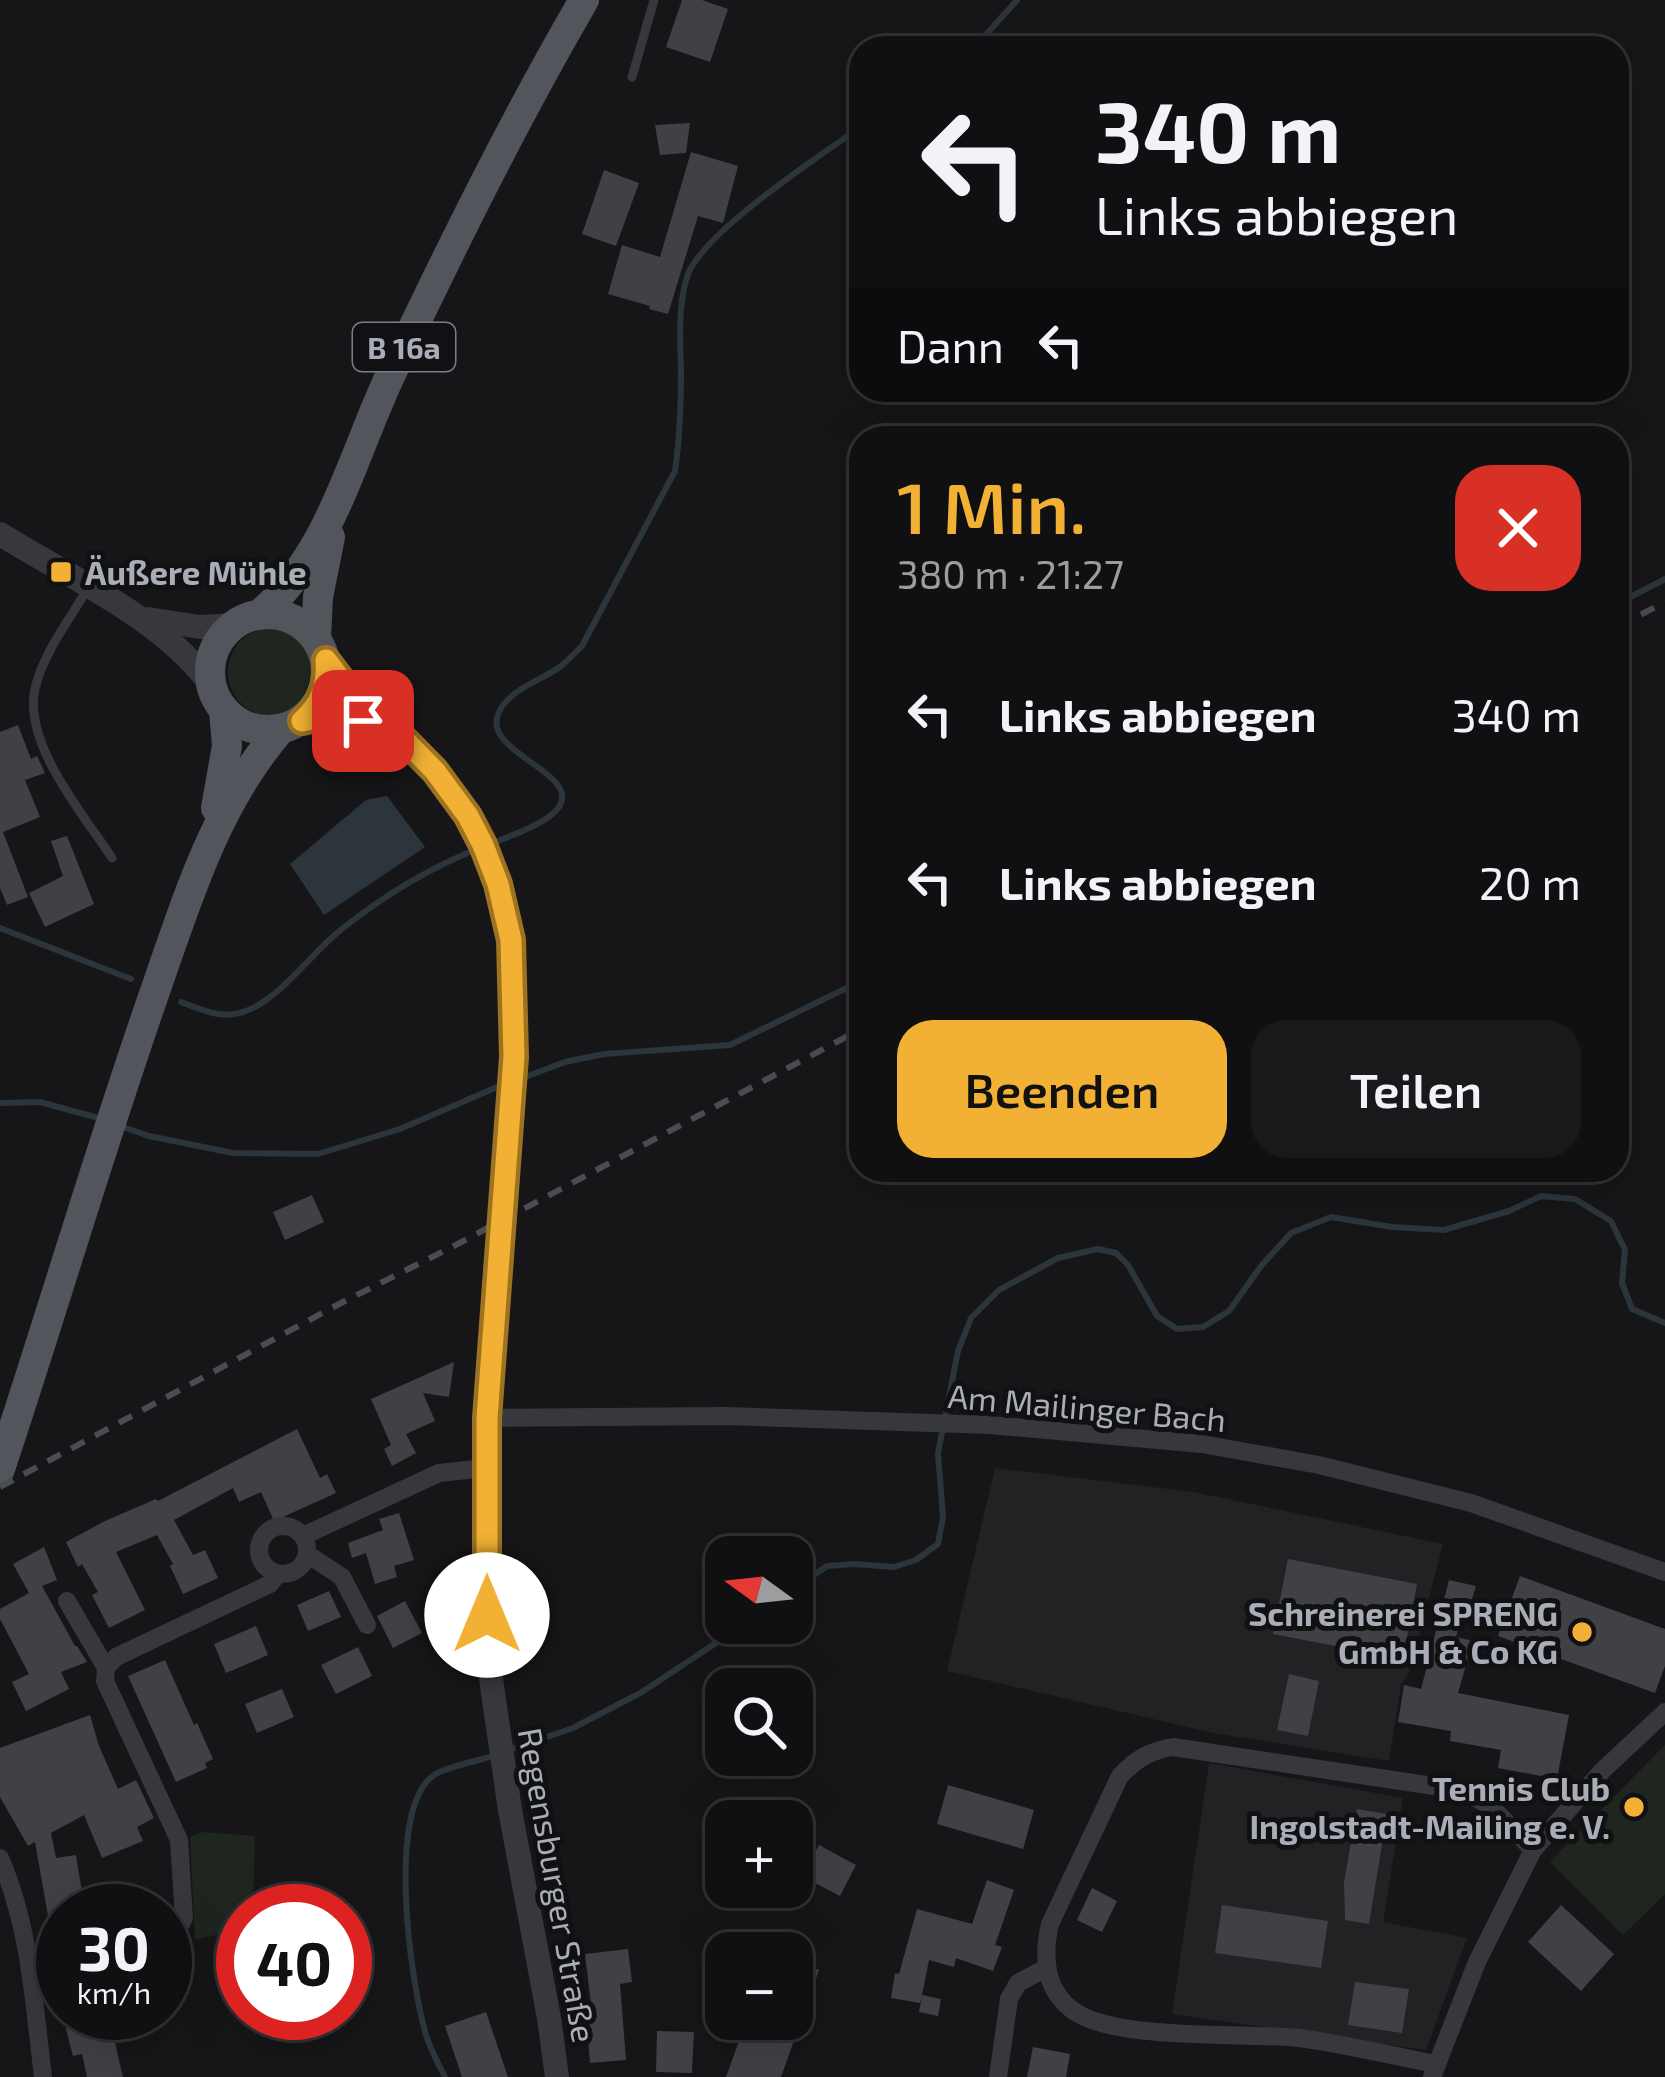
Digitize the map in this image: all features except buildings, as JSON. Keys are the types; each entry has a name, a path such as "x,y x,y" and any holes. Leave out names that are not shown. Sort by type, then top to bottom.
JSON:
{"main road":[{"name":"B 16a","path":"247,620 278,598 300,572 335,511 387,383 481,186 584,0"},
{"name":"B 16a","path":"321,649 318,597 335,511"},
{"path":"0,1469 118,1098 212,837 253,760 312,711 325,687 321,649 304,626 290,618 275,614 247,620 221,638 212,656 227,746 212,837"},
{"path":"218,698 249,728 291,725"}],"street":[{"path":"0,535 142,618 180,649 218,698"},
{"path":"142,618 200,627 247,620"},
{"name":"Regensburger Straße","path":"321,649 345,685 435,771 468,816 498,884 511,940 512,1114 487,1418 488,1658 557,2077"},
{"path":"291,725 326,716 363,721 396,733"},
{"name":"Am Mailinger Bach","path":"487,1418 726,1416 990,1425 1202,1444 1319,1465 1471,1503 1665,1572"},
{"path":"368,1625 342,1577 305,1545 288,1526 265,1534 259,1547 261,1559 271,1571 289,1574 298,1570 305,1545 439,1473 486,1468"},
{"path":"106,1668 116,1657 270,1584 278,1574"},
{"path":"67,1601 106,1668 105,1682 179,1840 182,1884"},
{"path":"1533,1850 1474,1794 1197,1749 1151,1751 1120,1776 1084,1848 1050,1924 1046,1968 1071,2010 1096,2021 1142,2030 1298,2038 1434,2070 1477,1962 1533,1850 1602,1771 1665,1712"},
{"path":"0,1858 30,1970 43,2077"},
{"path":"998,2077 1010,2000 1018,1983 1046,1968"},
{"path":"30,1970 36,1969"}],"lane":[{"path":"632,76 654,0"},
{"path":"88,588 47,657 34,691 37,733 57,774 112,858"}],"shaded area":[{"path":"272,628 289,631 303,641 313,655 313,689 303,703 289,713 272,716 255,713 241,703 231,689 228,672 231,655 241,641 255,631"},
{"path":"387,796 425,847 324,915 290,864 366,800"},
{"path":"995,1468 1194,1492 1443,1544 1410,1670 1401,1686 1389,1761 1213,1733 947,1671"},
{"name":"Tennis Club Ingolstadt-Mailing e. V.","path":"1665,1745 1665,1894 1623,1935 1550,1862"},
{"path":"1209,1763 1403,1798 1383,1922 1467,1938 1426,2050 1172,2014"},
{"path":"202,1832 255,1836 254,1884 216,1884 216,1935 195,1940 190,1837"}],"waterway":[{"path":"985,36 1017,0"},
{"path":"490,844 543,821 561,803 561,790 508,744 498,732 497,718 515,693 561,666 582,646 675,471 681,311 687,277 697,259 737,218 849,135"},
{"path":"1629,598 1665,579"},
{"path":"181,1002 220,1014 249,1010 373,906 477,849"},
{"path":"0,928 131,979"},
{"path":"517,1080 604,1054 730,1045 849,987"},
{"path":"120,1126 233,1153 318,1154 400,1129 504,1084"},
{"path":"0,1103 40,1102 102,1119"},
{"path":"813,1576 827,1566 894,1567 916,1560 938,1544 943,1517 938,1453 958,1351 971,1318 999,1290 1058,1258 1098,1249 1116,1253 1157,1316 1177,1329 1203,1327 1229,1311 1291,1233 1331,1217 1444,1230 1541,1196 1575,1199 1611,1221 1625,1250 1622,1283 1632,1309 1665,1323"},
{"path":"509,1750 573,1728 642,1692 714,1644"},
{"path":"445,2077 426,2035 414,1978 406,1899 410,1823 419,1794 434,1775 496,1755"}],"railway":[{"path":"1629,621 1665,602"},
{"path":"0,1487 849,1035"}],"place":[{"name":"Äußere Mühle","path":"61,572"},
{"name":"Schreinerei SPRENG GmbH & Co KG","path":"1582,1632"},
{"name":"Tennis Club Ingolstadt-Mailing e. V.","path":"1634,1807"}],"route":[{"path":"363,721 326,716 302,721 320,700 326,660 345,685 435,771 468,816 498,884 511,940 512,1114 487,1418 487,1615"}]}
